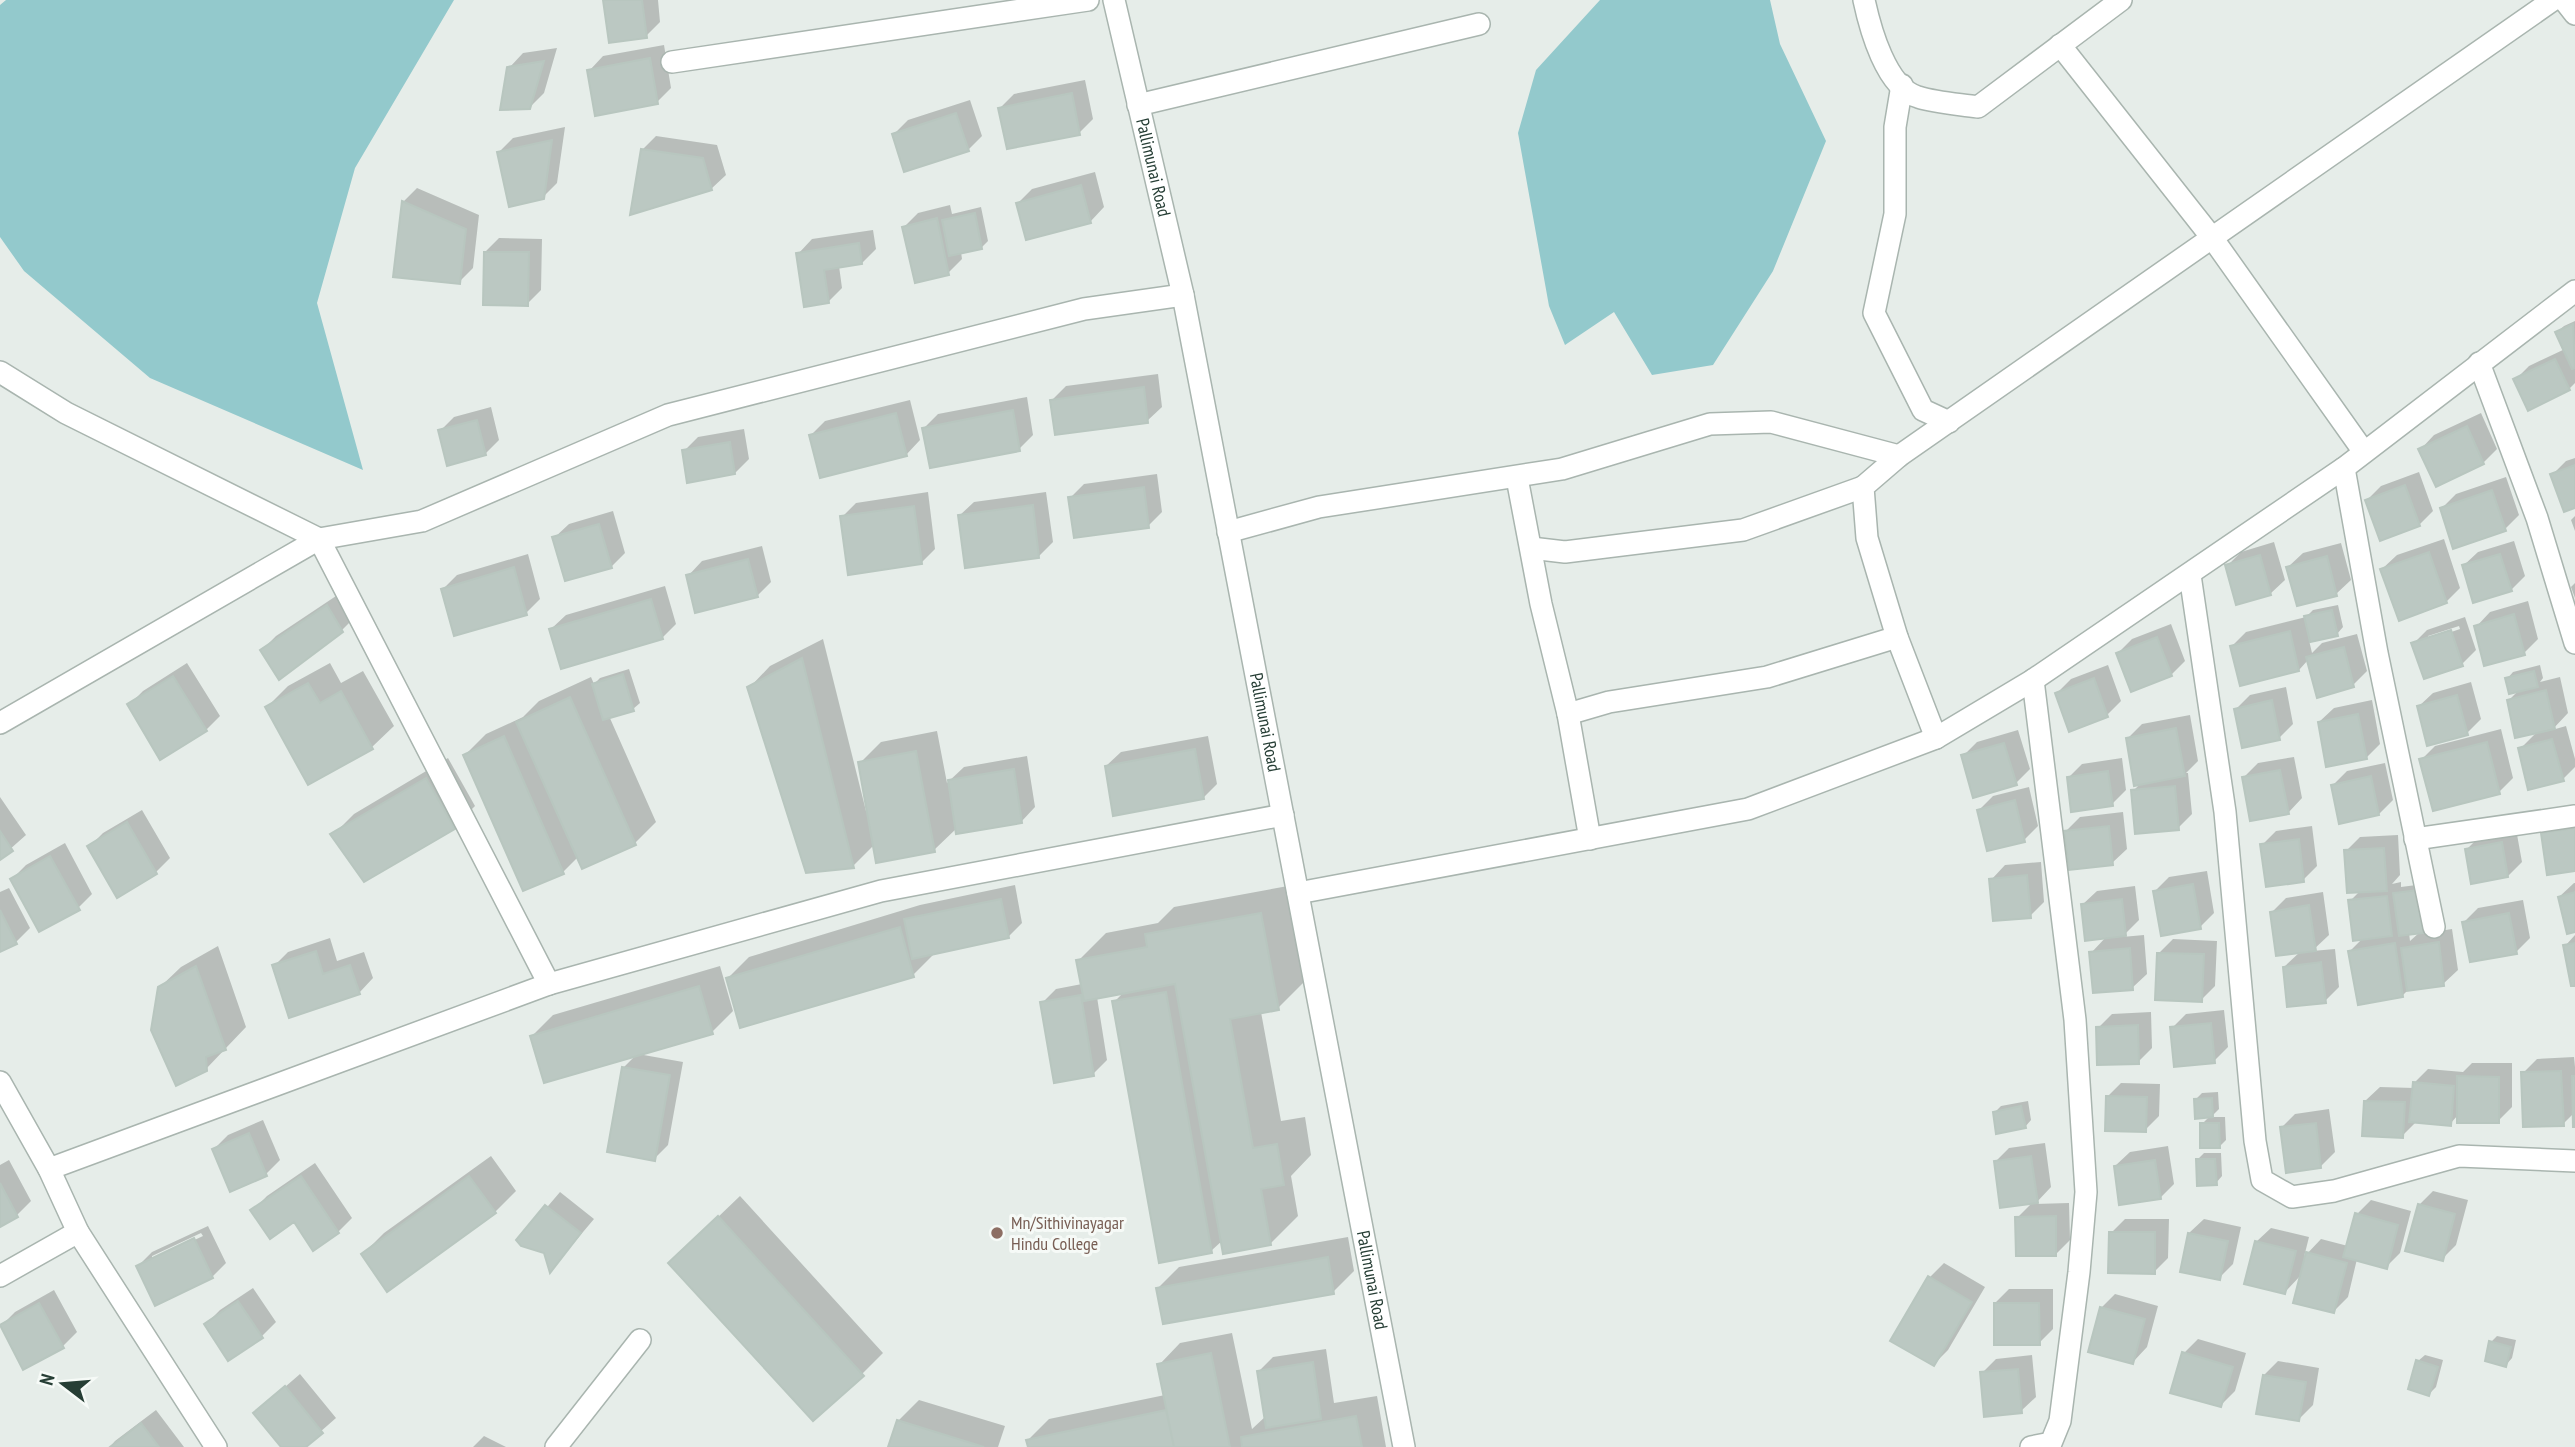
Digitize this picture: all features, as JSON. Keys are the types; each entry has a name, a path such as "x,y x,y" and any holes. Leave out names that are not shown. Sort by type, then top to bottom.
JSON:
{"street":[{"path":"672,62 1088,0"},
{"name":"Pallimunai Road","path":"1114,0 1183,295 1404,1447"},
{"path":"1864,0 1872,34 1897,80 1915,97 1978,107 2116,1"},
{"path":"1531,548 1565,552 1743,530 1863,487 1899,456 2553,0"},
{"path":"2564,0 2575,14"},
{"path":"1138,105 1479,24"},
{"path":"2060,45 2213,239 2364,452"},
{"path":"1897,80 1895,214 1874,313 1923,410 1949,422"},
{"path":"1298,892 1748,809 1936,738 2033,680 2344,468 2575,290"},
{"path":"0,723 319,539 422,522 668,415 1083,309 1183,295"},
{"path":"2479,363 2537,519 2575,643"},
{"path":"0,372 66,413 319,539 549,984"},
{"path":"1228,532 1319,507 1562,469 1710,425 1771,422 1899,456"},
{"path":"2344,468 2377,653 2434,927"},
{"path":"1517,478 1541,604 1568,714 1590,839"},
{"path":"1863,487 1867,538 1897,637 1936,738"},
{"path":"2190,575 2225,812 2255,1140 2262,1180 2292,1196 2334,1191 2459,1156 2575,1161"},
{"path":"1568,714 1609,702 1767,677 1897,637"},
{"path":"2031,1447 2051,1443 2060,1421 2086,1192 2075,1020 2033,680"},
{"path":"49,1169 549,984 881,891 1283,815"},
{"path":"2415,839 2575,816"},
{"path":"0,1082 49,1169 78,1232 216,1447"},
{"path":"0,1276 78,1232"},
{"path":"556,1447 640,1340"}],"water":[{"path":"6,0 454,0 355,168 317,303 363,470 150,378 24,271 0,237 0,5"},
{"path":"1600,0 1770,0 1780,44 1826,141 1773,271 1713,365 1652,375 1614,312 1565,345 1549,306 1518,133 1536,70"}],"building":[{"path":"603,0 642,0 647,38 609,43"},
{"path":"650,58 658,104 595,116 587,70"},
{"path":"544,61 530,109 500,110 507,67"},
{"path":"1072,93 1080,135 1007,149 998,108"},
{"path":"956,113 969,151 904,172 892,134"},
{"path":"552,140 544,199 509,207 497,152"},
{"path":"641,149 703,158 712,190 630,215"},
{"path":"1081,185 1091,223 1026,240 1016,203"},
{"path":"402,201 466,229 460,284 393,277"},
{"path":"975,213 982,249 949,256 942,220"},
{"path":"937,218 949,275 915,283 902,227"},
{"path":"859,243 862,264 824,270 829,303 804,307 796,253"},
{"path":"484,252 529,252 528,306 483,305"},
{"path":"2573,324 2575,368 2572,369 2555,332"},
{"path":"2555,359 2570,390 2528,411 2513,379"},
{"path":"1144,387 1148,423 1055,435 1050,400"},
{"path":"1013,410 1020,451 930,468 922,428"},
{"path":"896,413 907,456 820,478 809,435"},
{"path":"477,420 486,455 447,466 438,430"},
{"path":"2467,426 2484,464 2436,487 2418,449"},
{"path":"730,442 735,474 687,483 682,450"},
{"path":"2575,465 2575,508 2564,512 2550,474"},
{"path":"2405,485 2420,526 2380,541 2365,500"},
{"path":"1144,487 1149,528 1074,538 1068,497"},
{"path":"2492,490 2506,531 2453,549 2440,508"},
{"path":"1033,505 1039,558 965,568 958,515"},
{"path":"914,506 922,564 848,575 840,516"},
{"path":"599,524 612,568 565,581 552,537"},
{"path":"2429,552 2447,603 2399,621 2380,569"},
{"path":"2500,554 2512,591 2473,603 2462,565"},
{"path":"2260,555 2271,595 2236,605 2225,565"},
{"path":"2327,556 2337,596 2297,606 2286,567"},
{"path":"748,559 758,597 695,613 686,575"},
{"path":"514,567 527,615 454,636 441,589"},
{"path":"651,599 663,639 561,669 549,629"},
{"path":"327,605 343,632 279,680 260,650"},
{"path":"2332,610 2338,636 2310,642 2304,616"},
{"path":"2514,614 2525,655 2484,666 2474,626"},
{"path":"2451,630 2463,666 2424,679 2411,643"},
{"path":"2290,631 2299,671 2240,686 2230,646"},
{"path":"2157,637 2172,676 2131,692 2116,653"},
{"path":"2344,647 2354,687 2317,698 2306,657"},
{"path":"802,658 854,868 806,873 747,687"},
{"path":"2534,671 2538,687 2509,694 2505,678"},
{"path":"623,674 634,711 603,720 592,684"},
{"path":"173,676 207,731 160,760 127,704"},
{"path":"2094,678 2108,717 2069,732 2055,693"},
{"path":"308,683 320,703 341,691 373,749 308,785 265,707"},
{"path":"2546,690 2555,729 2515,738 2507,700"},
{"path":"2457,695 2468,735 2427,746 2417,706"},
{"path":"570,697 636,845 582,869 516,722"},
{"path":"2272,700 2280,740 2242,748 2234,709"},
{"path":"2358,714 2367,759 2326,767 2318,722"},
{"path":"2176,728 2185,776 2134,786 2126,738"},
{"path":"504,736 564,874 523,891 463,755"},
{"path":"2552,739 2564,781 2528,790 2518,748"},
{"path":"2487,742 2500,794 2433,811 2419,759"},
{"path":"2004,743 2017,785 1973,798 1961,755"},
{"path":"1195,749 1204,799 1113,816 1105,766"},
{"path":"916,751 935,852 876,863 858,762"},
{"path":"1014,769 1022,823 956,834 948,780"},
{"path":"2280,770 2289,814 2250,821 2242,777"},
{"path":"2108,771 2113,806 2071,812 2067,777"},
{"path":"2371,776 2379,815 2339,824 2331,785"},
{"path":"426,778 455,829 364,882 330,834"},
{"path":"2175,786 2179,830 2135,834 2131,790"},
{"path":"2015,800 2025,842 1987,851 1977,810"},
{"path":"127,822 157,874 117,898 87,846"},
{"path":"2109,826 2113,865 2069,870 2064,831"},
{"path":"2575,828 2575,871 2547,875 2541,833"},
{"path":"0,831 13,851 0,860"},
{"path":"2299,839 2304,882 2266,887 2260,844"},
{"path":"2502,842 2508,877 2471,884 2465,849"},
{"path":"2384,848 2387,891 2347,893 2344,850"},
{"path":"50,856 80,910 39,932 10,879"},
{"path":"2027,875 2031,918 1993,921 1989,879"},
{"path":"2193,884 2201,929 2161,936 2153,891"},
{"path":"2418,890 2424,933 2399,936 2393,893"},
{"path":"2575,892 2575,932 2567,934 2558,897"},
{"path":"2387,896 2392,936 2353,941 2348,900"},
{"path":"1001,899 1009,938 912,959 904,919"},
{"path":"2122,899 2126,936 2085,941 2081,904"},
{"path":"2309,905 2316,951 2276,956 2270,912"},
{"path":"0,910 17,944 0,952"},
{"path":"1261,913 1279,1010 1230,1019 1253,1148 1277,1144 1284,1185 1261,1189 1271,1245 1223,1254 1175,984 1084,1001 1076,960 1147,947 1145,934"},
{"path":"2509,913 2517,954 2470,962 2462,922"},
{"path":"900,927 914,977 740,1028 726,978"},
{"path":"2439,942 2444,986 2407,991 2401,948"},
{"path":"2395,943 2403,997 2358,1005 2348,951"},
{"path":"2575,943 2575,986 2571,986 2563,945"},
{"path":"2130,948 2133,990 2093,993 2089,952"},
{"path":"316,951 323,974 350,965 360,994 289,1018 272,965"},
{"path":"2157,953 2204,954 2202,1002 2155,1000"},
{"path":"2321,962 2326,1003 2287,1007 2283,967"},
{"path":"196,966 226,1050 206,1057 207,1071 176,1086 151,1030 158,987"},
{"path":"699,986 713,1034 544,1083 530,1036"},
{"path":"1166,992 1212,1253 1159,1263 1112,1001"},
{"path":"1081,995 1094,1076 1054,1083 1040,1002"},
{"path":"2211,1023 2215,1063 2174,1067 2170,1027"},
{"path":"2138,1025 2139,1064 2097,1065 2096,1027"},
{"path":"622,1067 670,1075 655,1161 607,1152"},
{"path":"2561,1071 2564,1126 2523,1127 2521,1072"},
{"path":"2457,1076 2499,1077 2499,1123 2457,1123"},
{"path":"2572,1076 2575,1076 2575,1127 2573,1127"},
{"path":"2413,1082 2454,1086 2451,1126 2409,1122"},
{"path":"2106,1096 2147,1097 2146,1132 2105,1131"},
{"path":"2212,1098 2213,1117 2195,1119 2194,1099"},
{"path":"2364,1101 2405,1102 2403,1138 2362,1136"},
{"path":"2021,1106 2026,1128 1996,1134 1993,1112"},
{"path":"2200,1123 2219,1123 2220,1148 2200,1148"},
{"path":"2316,1123 2321,1168 2286,1173 2280,1127"},
{"path":"249,1133 267,1176 230,1192 212,1149"},
{"path":"2031,1156 2038,1203 2000,1208 1994,1161"},
{"path":"2196,1159 2215,1159 2217,1185 2197,1186"},
{"path":"2155,1160 2161,1199 2119,1205 2114,1166"},
{"path":"301,1176 339,1233 313,1251 294,1222 270,1239 250,1210"},
{"path":"469,1176 496,1213 387,1292 361,1254"},
{"path":"0,1183 18,1217 0,1227"},
{"path":"2418,1204 2455,1214 2443,1261 2405,1251"},
{"path":"545,1205 581,1233 550,1273 544,1253 521,1246 516,1240"},
{"path":"2355,1213 2398,1225 2387,1269 2343,1257"},
{"path":"718,1216 864,1376 813,1421 668,1263"},
{"path":"2056,1216 2056,1256 2016,1256 2015,1217"},
{"path":"2109,1232 2155,1232 2155,1274 2108,1273"},
{"path":"2188,1233 2228,1241 2220,1280 2180,1272"},
{"path":"194,1238 213,1278 155,1306 136,1266"},
{"path":"2255,1241 2296,1251 2285,1294 2244,1284"},
{"path":"2306,1252 2347,1263 2334,1313 2293,1303"},
{"path":"1328,1257 1334,1294 1163,1324 1156,1288"},
{"path":"1928,1276 1972,1302 1934,1366 1890,1341"},
{"path":"238,1301 263,1338 228,1361 204,1324"},
{"path":"39,1303 64,1348 23,1370 0,1325"},
{"path":"1994,1303 2039,1303 2040,1345 1994,1345"},
{"path":"2100,1307 2145,1319 2133,1364 2088,1352"},
{"path":"2489,1341 2511,1347 2506,1367 2485,1361"},
{"path":"2182,1352 2233,1367 2221,1407 2170,1393"},
{"path":"1211,1353 1230,1447 1174,1447 1157,1364"},
{"path":"2416,1360 2438,1367 2429,1396 2408,1389"},
{"path":"1313,1362 1321,1419 1266,1428 1257,1371"},
{"path":"2018,1369 2022,1413 1984,1417 1980,1372"},
{"path":"2263,1375 2306,1382 2299,1421 2256,1414"},
{"path":"285,1386 323,1433 306,1447 281,1447 253,1413"},
{"path":"1166,1410 1174,1447 1028,1447 1026,1440"},
{"path":"1356,1416 1362,1447 1242,1447 1241,1437"},
{"path":"897,1420 984,1447 888,1447"},
{"path":"141,1423 159,1447 110,1447"}],"place":[{"name":"Mn/Sithivinayagar Hindu College","path":"997,1233"}]}
